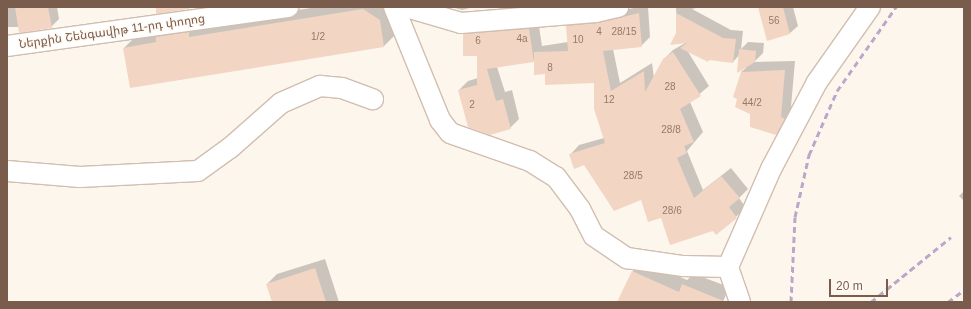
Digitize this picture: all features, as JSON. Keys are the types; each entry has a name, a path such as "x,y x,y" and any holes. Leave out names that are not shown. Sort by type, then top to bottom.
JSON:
{"street":[{"name":"Ներքին Շենգավիթ 11-րդ փողոց","path":"7,46 288,7"},
{"path":"394,7 440,120 450,132 530,161 556,177 580,209 594,236 627,258 683,266 728,267"},
{"path":"406,7 461,23 596,12 618,7"},
{"path":"740,302 728,267 771,169 817,82 864,9"},
{"path":"7,171 80,177 198,171 230,148 281,103 320,86 342,88 373,99"}],"building":[{"path":"15,7 48,7 52,28 19,33"},
{"path":"156,7 189,7 189,9 156,14"},
{"path":"758,7 783,7 790,34 767,41"},
{"path":"363,9 380,20 384,47 130,88 123,48 156,42 156,37 189,32 189,37"},
{"path":"639,13 642,47 603,51 611,91 644,71 645,92 663,59 673,52 701,96 680,109 694,142 684,146 687,153 677,158 694,198 721,176 740,198 729,207 737,218 716,235 713,231 670,245 661,218 648,222 641,200 614,211 584,165 574,169 569,154 605,143 594,109 594,83 545,85 545,74 534,75 534,52 568,51 566,26 598,23"},
{"path":"676,13 723,38 736,39 733,63 709,60 708,62 680,48 687,43 670,45 676,33"},
{"path":"529,29 534,62 487,69 496,101 503,99 511,129 490,135 468,127 458,90 477,85 477,56 463,56 463,34"},
{"path":"739,49 756,51 755,62 737,73"},
{"path":"785,70 781,117 785,119 776,135 750,127 750,114 735,107 737,99 733,97 741,72"},
{"path":"315,268 326,302 272,302 266,284"},
{"path":"632,271 679,292 682,284 726,302 617,302"}],"railway":[{"path":"791,302 795,217 809,155 837,91 896,7"},
{"path":"871,302 951,237"},
{"path":"948,302 964,290"}]}
